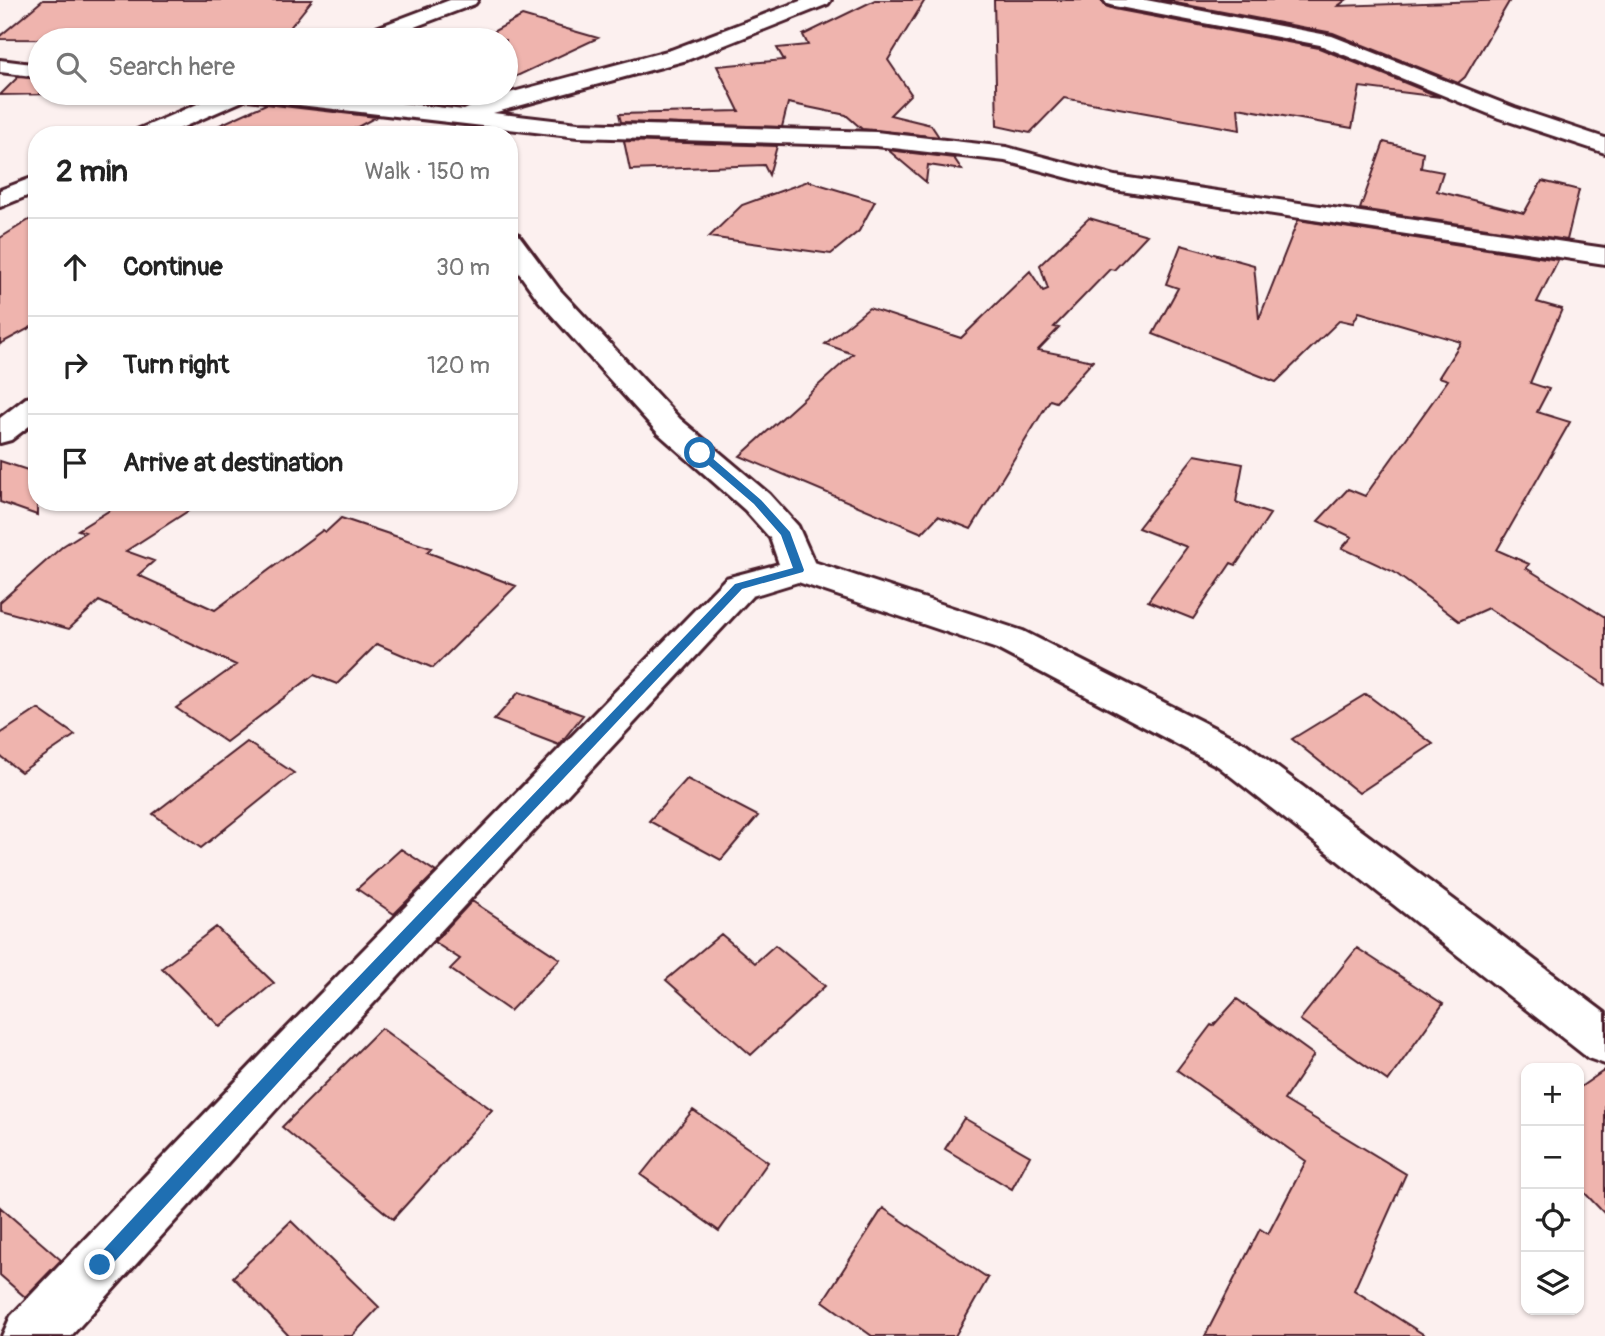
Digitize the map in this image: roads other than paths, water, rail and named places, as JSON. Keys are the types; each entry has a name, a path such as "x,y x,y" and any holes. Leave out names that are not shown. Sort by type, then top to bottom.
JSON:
{"street":[{"path":"394,28 468,0"},
{"path":"518,98 679,55 821,0"},
{"path":"1114,0 1325,40 1507,113 1605,146"},
{"path":"0,66 28,70"},
{"path":"166,126 214,105"},
{"path":"353,105 578,130 724,132 876,139 1006,154 1126,185 1605,257"},
{"path":"451,126 494,105"},
{"path":"0,199 28,187"},
{"path":"518,253 548,295 660,417 757,502 786,534 799,570"},
{"path":"0,432 28,412"},
{"path":"31,1336 739,587 799,570 1010,640 1232,755 1605,1042"}]}
